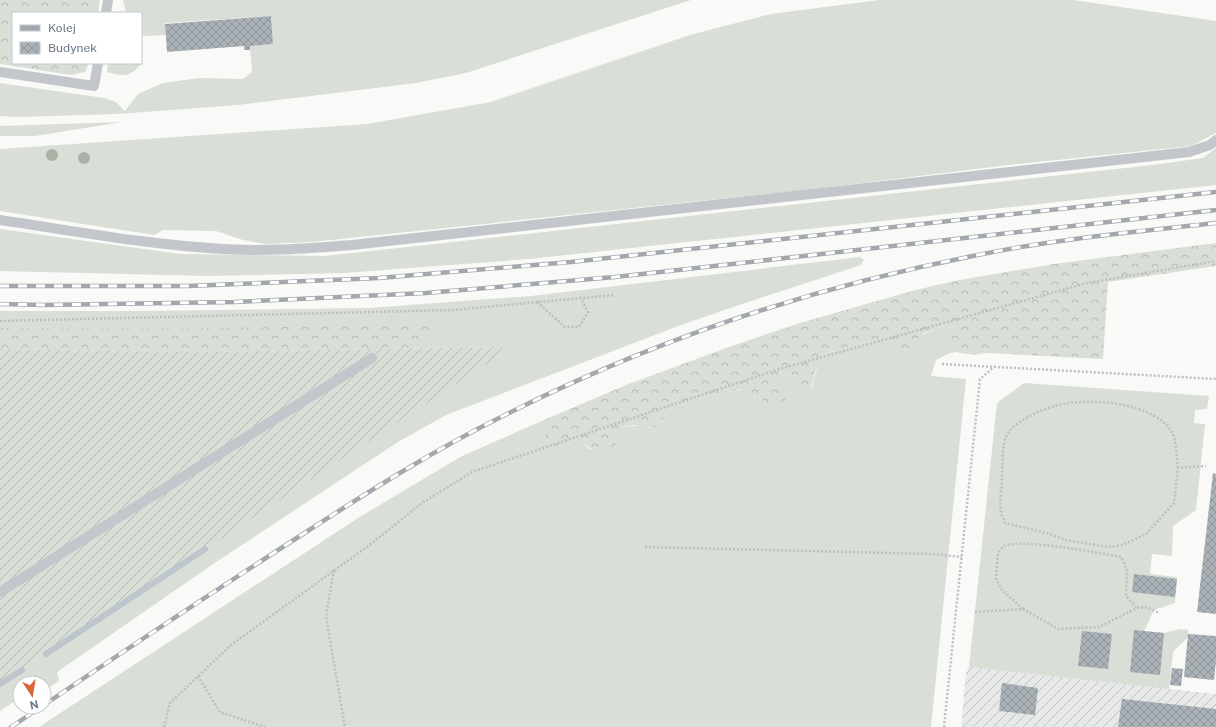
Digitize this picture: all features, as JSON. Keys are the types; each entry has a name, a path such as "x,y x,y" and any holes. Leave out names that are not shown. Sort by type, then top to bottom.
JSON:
{"lane":[{"path":"106,12 108,0"},
{"path":"0,72 94,86 98,64"},
{"path":"0,220 161,244 225,249 285,250 368,244 1189,152 1210,145 1216,140"},
{"path":"0,592 372,358"}],"path":[{"path":"164,727 170,703 230,645 371,544 422,503 472,472 776,370 1088,283 1216,261"},
{"path":"0,320 454,310 615,295"},
{"path":"537,302 565,327 579,327 588,312 581,298"},
{"path":"942,364 1216,379"},
{"path":"944,727 980,379 994,366"},
{"path":"1105,402 1130,406 1149,413 1164,423 1174,435 1178,468 1174,503 1146,534 1123,545 1109,547 1065,540 1050,534 1005,523 1000,511 1004,444 1008,433 1023,420 1042,410 1070,403 1105,402"},
{"path":"1178,468 1206,466"},
{"path":"1137,608 1126,596 1127,570 1121,557 1074,549 1019,543 1004,546 998,553 996,579 1002,590 1023,609 1058,629 1099,627 1137,608 1146,607 1160,613"},
{"path":"645,547 933,554 962,557"},
{"path":"334,570 326,616 345,727"},
{"path":"975,612 1023,609"},
{"path":"198,676 220,712 265,727"}],"shaded area":[{"path":"969,667 1216,694 1216,727 961,727 966,673"}],"green space":[{"path":"0,0 100,0 98,12 12,12 12,64 89,64 85,72 71,75 0,64"},
{"path":"123,0 691,0 466,73 416,83 238,105 117,114 18,117 0,116 0,83 104,98 116,102 125,111 138,94 163,83 199,78 243,79 252,72 250,46 273,44 271,16 165,23 166,35 144,36 142,34 142,12 126,12"},
{"path":"879,0 1073,0 1216,21 1216,133 1191,146 1009,165 796,191 312,242 265,244 243,240 216,231 163,230 154,235 0,211 0,149 367,124 491,102 690,35 771,14"},
{"path":"108,64 141,64 134,71 126,75 118,75 107,72"},
{"path":"122,122 35,136 0,136 0,126"},
{"path":"1216,148 1216,185 529,259 345,273 209,276 0,271 0,229 180,254 325,256 1153,165 1203,158"},
{"path":"1216,243 1216,266 1108,282 1103,359 960,353 956,352 953,347 949,322 937,329 922,334 920,344 913,350 906,353 900,352 897,349 886,345 866,341 825,354 815,372 811,389 803,393 798,390 793,376 787,373 782,373 771,378 772,381 785,394 785,400 781,405 771,405 743,389 711,396 669,410 661,423 654,427 633,425 615,430 619,438 615,448 599,453 582,443 559,446 547,442 542,425 544,420 626,385 729,347 800,323 912,291 954,281 1054,264"},
{"path":"860,257 864,260 861,265 681,325 446,415 398,442 216,562 57,672 59,681 52,686 52,675 14,675 511,347 189,352 0,349 0,311 369,308 531,296"},
{"path":"949,322 953,347 956,352 950,353 936,360 931,376 966,379 931,727 39,727 358,518 462,456 544,420 542,425 547,442 582,443 590,449 615,448 619,438 615,430 618,428 640,425 649,428 658,425 663,420 668,410 704,397 743,389 752,392 761,400 780,389 771,378 782,373 793,376 798,390 813,387 815,374 825,354 866,341 897,349"},
{"path":"422,323 431,328 429,336 419,348 189,352 0,349 0,328 211,328"},
{"path":"512,347 0,684 0,349 189,352"},
{"path":"1024,383 1209,396 1207,409 1195,410 1194,423 1205,424 1196,510 1173,526 1172,556 1152,554 1150,574 1177,577 1175,603 1154,610 1144,631 1164,633 1180,629 1188,630 1188,637 1173,652 1169,689 969,667 997,403"},
{"path":"12,676 12,703 0,711 0,684"}],"building":[{"path":"271,16 273,44 250,46 250,50 244,50 244,46 167,52 165,24"},
{"path":"1213,473 1216,474 1216,614 1197,612"},
{"path":"1134,574 1177,579 1175,597 1132,592"},
{"path":"1134,630 1164,633 1160,675 1130,672"},
{"path":"1082,631 1112,634 1108,669 1078,666"},
{"path":"1188,634 1216,636 1214,680 1184,677"},
{"path":"1172,668 1183,669 1181,686 1170,685"},
{"path":"1002,683 1038,688 1035,715 999,711"},
{"path":"1122,699 1216,709 1216,727 1118,727"}],"waterway":[{"path":"46,654 205,549"},
{"path":"0,684 22,670"}],"railway":[{"path":"0,286 188,286 379,278 571,262 1216,192"},
{"path":"0,304 44,305 234,302 426,293 615,277 1216,210"},
{"path":"52,700 238,576 402,472 477,429 559,389 616,364 732,320 792,301 912,269 1033,245 1094,236 1216,223"},
{"path":"11,727 29,715"}]}
